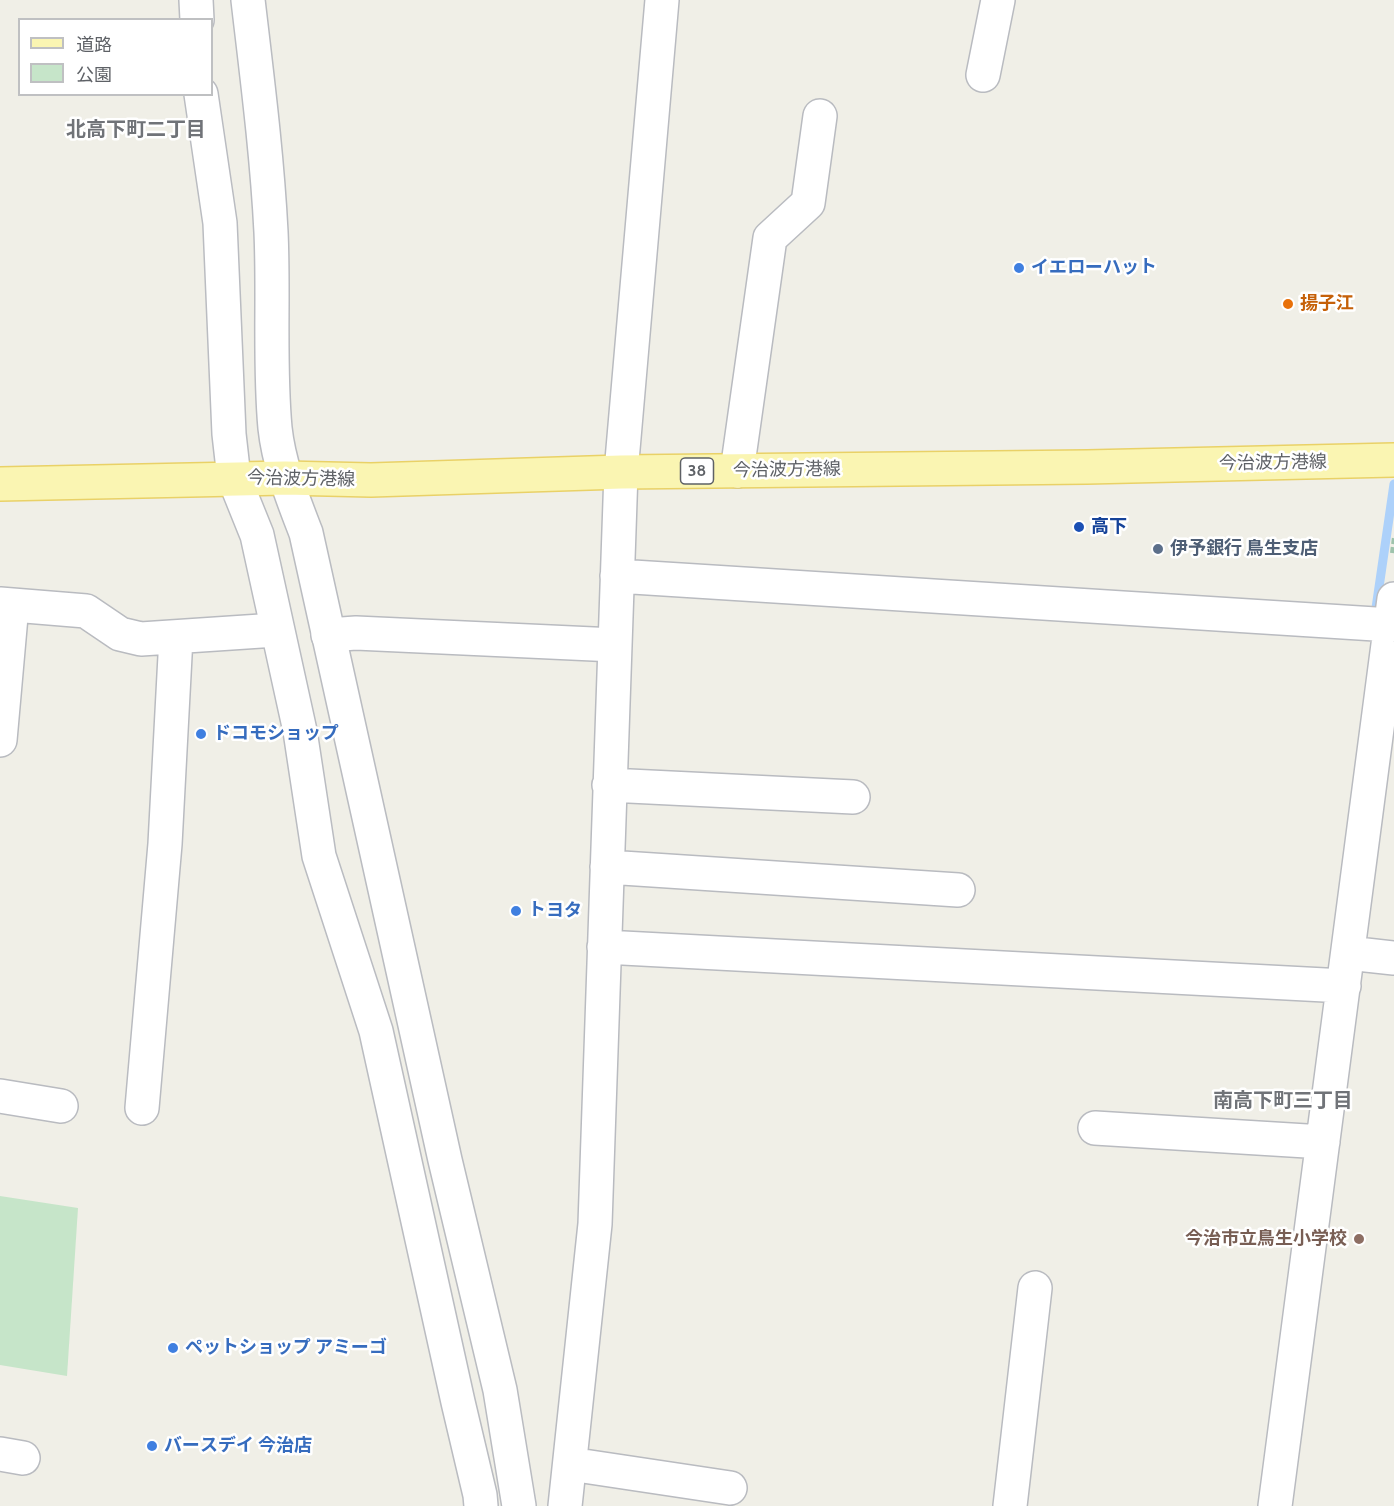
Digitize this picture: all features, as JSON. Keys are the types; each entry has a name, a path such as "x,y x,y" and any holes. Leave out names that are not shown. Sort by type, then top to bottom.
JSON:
{"main road":[{"name":"今治波方港線","path":"0,484 234,478 371,480 621,472 1087,467 1394,460"}],"street":[{"path":"196,0 197,18"},
{"path":"248,0 261,104 271,232 275,430 285,478 306,533 445,1160 500,1390 519,1506"},
{"path":"565,1506 595,1224 621,472 662,0"},
{"path":"983,75 998,0"},
{"path":"201,96 220,223 229,434 234,478 257,535 300,731 319,856 376,1031 481,1506"},
{"path":"737,471 770,238 808,203 819,116"},
{"path":"616,576 1392,612 1275,1506"},
{"path":"0,740 6,605 86,611 120,634 141,639 276,630"},
{"path":"328,635 356,633 615,645"},
{"path":"142,1108 165,844 176,637"},
{"path":"609,785 853,797"},
{"path":"607,867 958,890"},
{"path":"604,947 1344,986"},
{"path":"1348,953 1394,958"},
{"path":"0,1096 61,1106"},
{"path":"1095,1128 1323,1142"},
{"path":"1010,1506 1035,1288"},
{"path":"570,1464 730,1488"}],"path":[{"path":"1392,553 1394,537"}],"green space":[{"path":"0,1196 78,1208 67,1376 0,1365"}],"waterway":[{"path":"1376,608 1394,484"}],"place":[{"name":"イエローハット","path":"1019,268"},
{"name":"揚子江","path":"1288,304"},
{"name":"高下","path":"1079,527"},
{"name":"伊予銀行 鳥生支店","path":"1158,549"},
{"name":"ドコモショップ","path":"201,734"},
{"name":"トヨタ","path":"516,911"},
{"name":"今治市立鳥生小学校","path":"1359,1239"},
{"name":"ペットショップ アミーゴ","path":"173,1348"},
{"name":"バースデイ 今治店","path":"152,1446"}],"district":[{"name":"北高下町二丁目","path":"136,130"},
{"name":"南高下町三丁目","path":"1283,1101"}]}
